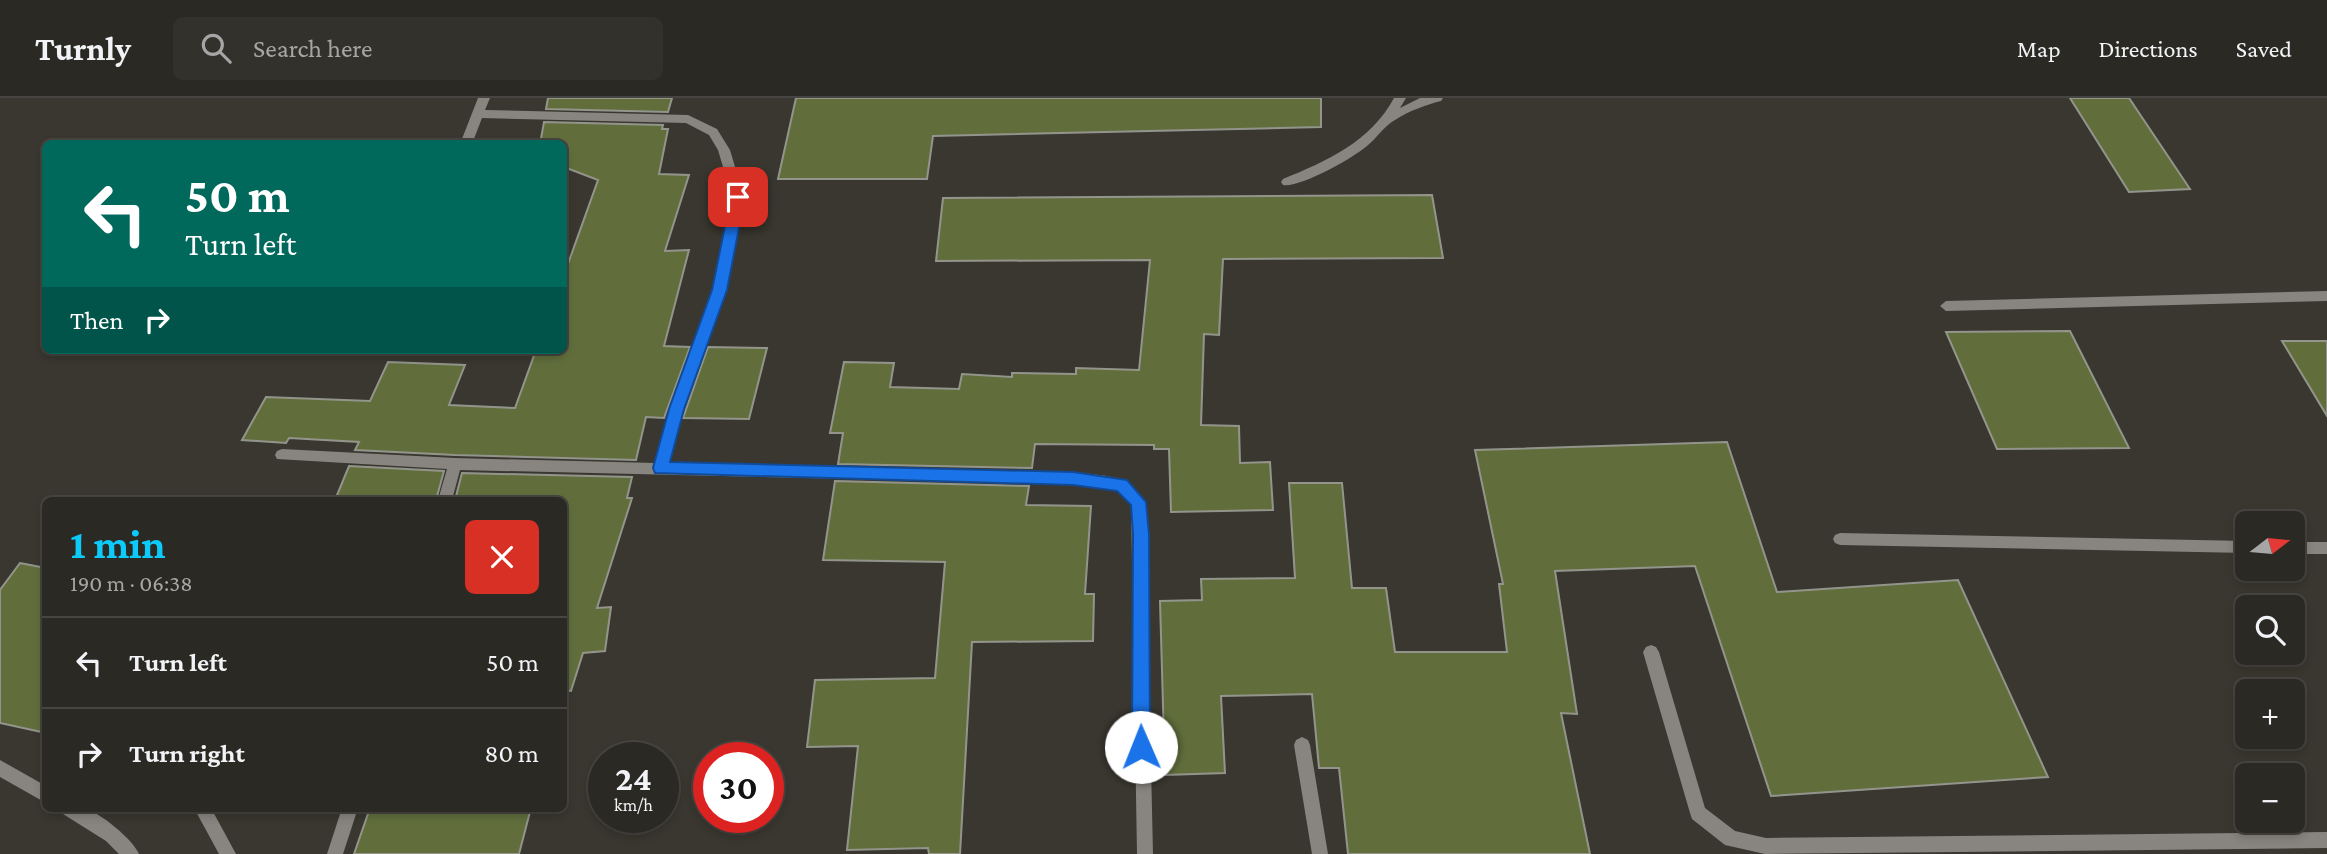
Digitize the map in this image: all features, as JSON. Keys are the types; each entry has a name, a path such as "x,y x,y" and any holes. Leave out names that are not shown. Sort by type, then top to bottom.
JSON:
{"street":[{"path":"467,140 484,98"},
{"path":"1287,182 1331,164 1362,144 1389,118 1400,98"},
{"path":"1389,118 1426,100 1437,98"},
{"path":"477,114 688,119 713,132 724,150 738,197 720,290 676,409 660,468"},
{"path":"1947,306 2327,296"},
{"path":"282,455 455,464 1073,478 1122,485 1138,502 1141,534 1140,678 1145,854"},
{"path":"446,497 455,464"},
{"path":"1840,539 2235,547"},
{"path":"2305,548 2327,548"},
{"path":"1651,652 1698,813 1731,839 1766,846 2327,840"},
{"path":"1302,745 1320,854"},
{"path":"0,768 42,792"},
{"path":"75,812 112,835 131,854"},
{"path":"204,812 228,854"},
{"path":"335,854 349,812"}],"building":[{"path":"548,98 672,98 668,112 546,109"},
{"path":"796,98 1321,98 1321,127 933,136 927,179 778,179"},
{"path":"2070,98 2129,98 2190,189 2129,192"},
{"path":"544,122 663,125 662,129 668,129 659,174 689,175 665,251 689,250 664,346 690,347 664,418 646,417 636,460 355,450 359,442 289,438 286,443 242,440 266,397 370,401 388,362 465,365 449,405 515,408 535,354 567,354 567,267 598,180 567,168 567,140 541,140"},
{"path":"1432,195 1443,258 1223,259 1219,335 1204,334 1201,425 1239,426 1240,463 1270,462 1273,510 1171,512 1169,449 1154,449 1154,445 1035,444 1032,468 838,464 843,433 830,433 844,362 894,363 890,387 959,389 962,374 1012,377 1012,373 1076,374 1076,368 1139,370 1150,260 936,261 943,198"},
{"path":"2070,331 2129,448 1997,449 1946,332"},
{"path":"2282,341 2327,341 2327,416"},
{"path":"708,347 767,348 749,419 683,418"},
{"path":"1727,442 1777,592 1958,580 2048,777 1771,796 1695,566 1555,571 1577,714 1561,713 1590,854 1348,854 1339,768 1319,768 1312,694 1221,696 1225,773 1165,775 1160,601 1202,600 1201,579 1295,578 1289,483 1342,483 1352,588 1386,588 1395,652 1507,652 1499,584 1503,584 1475,450"},
{"path":"349,466 444,471 437,497 336,497"},
{"path":"462,473 632,477 627,498 632,498 597,608 611,607 605,651 583,653 571,691 567,690 567,497 456,497"},
{"path":"835,481 1029,486 1026,505 1091,506 1085,594 1094,594 1093,641 972,642 960,854 929,854 928,848 847,850 858,746 807,747 815,680 935,678 945,562 823,560"},
{"path":"20,563 42,567 42,732 0,723 0,590"},
{"path":"369,812 530,812 519,854 354,854"}],"route":[{"path":"738,197 720,290 676,409 660,468 1073,478 1122,485 1138,502 1141,534 1141,747"}]}
